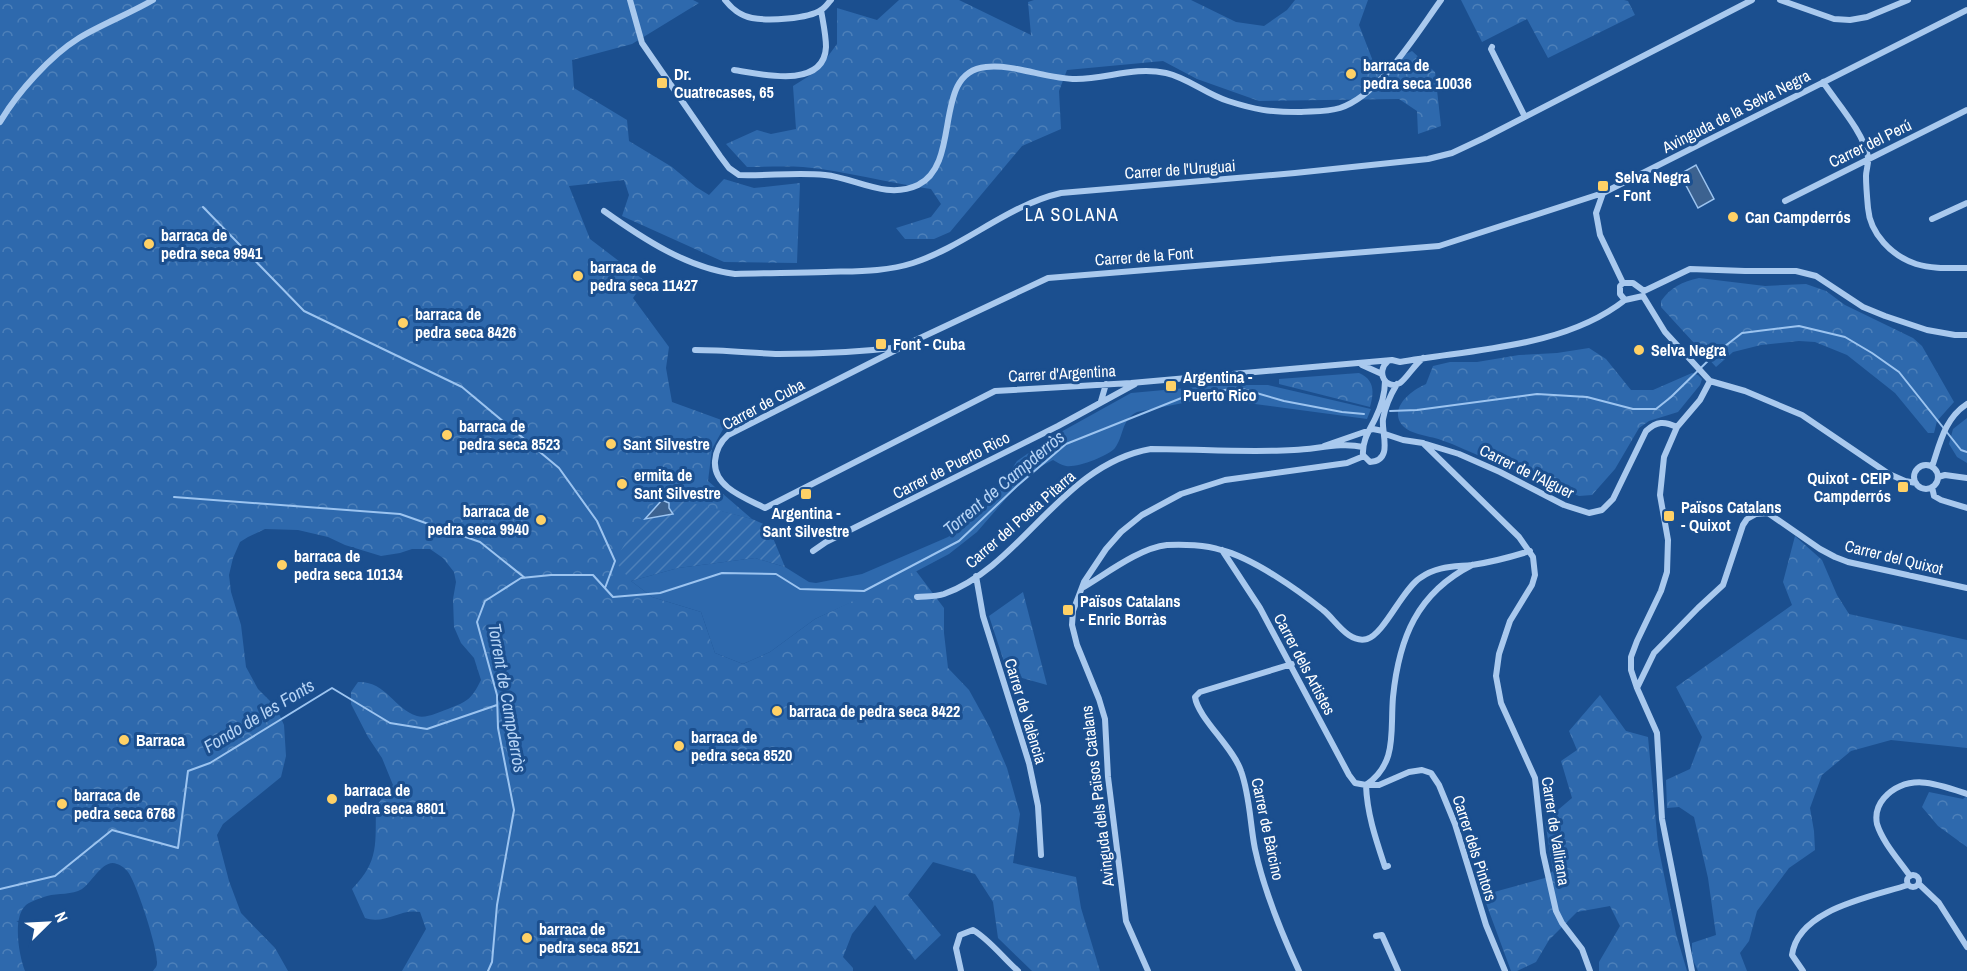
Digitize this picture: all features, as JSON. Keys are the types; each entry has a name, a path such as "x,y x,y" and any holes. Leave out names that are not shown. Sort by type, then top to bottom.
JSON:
{"street":[{"path":"0,122 56,55 79,38 153,0"},
{"path":"630,0 637,31 647,52 729,168 739,175 828,175 887,191 917,185 934,172 943,149 955,91 964,76 976,70 986,67 1008,69 1073,79 1118,72 1150,71 1168,74 1214,96 1269,112 1330,110 1350,103 1381,79 1441,0"},
{"path":"725,0 730,7 751,18 801,17 822,10 831,0"},
{"name":"Carrer de l'Uruguai","path":"604,211 639,236 702,266 720,272 735,274 867,271 895,267 924,258 1045,196 1093,189 1283,174 1428,159 1452,153 1752,0"},
{"path":"1780,0 1834,19 1850,20 1867,17 1908,0"},
{"path":"734,70 778,76 797,76 810,72 820,64 826,48 822,10"},
{"name":"Avinguda de la Selva Negra","path":"1603,193 1967,10"},
{"path":"1492,47 1525,117"},
{"path":"1824,82 1863,142 1868,159 1866,174 1869,219 1877,235 1893,251 1917,264 1941,268 1967,268"},
{"name":"Carrer del Perú","path":"1785,201 1967,110"},
{"path":"1603,193 1596,213 1600,235 1623,284"},
{"name":"Carrer de la Font","path":"695,351 721,350 779,354 901,347 1048,278 1439,246 1603,193"},
{"path":"1932,219 1967,202"},
{"path":"1424,358 1397,384 1383,418 1385,445 1382,457 1370,462 1364,456 1363,447 1385,393 1386,381 1382,374 1383,367 1388,361 1400,362 1424,358 1495,349 1544,337 1594,320 1608,313 1624,300 1643,293 1690,268 1796,271 1816,276 1863,307 1885,316 1927,330 1967,335"},
{"path":"1623,284 1633,284 1643,293 1665,332 1710,381 1745,391 1802,415 1889,474 1916,483 1922,488 1932,487"},
{"path":"1623,284 1620,286 1620,294 1624,300"},
{"name":"Carrer de Cuba","path":"765,508 721,483 715,469 715,457 723,440 728,435 901,347"},
{"name":"Carrer d'Argentina","path":"765,508 995,391 1138,382 1388,361"},
{"path":"1400,362 1405,368 1406,376"},
{"name":"Carrer d'Argentina","path":"1353,363 1367,366 1382,374"},
{"path":"1386,381 1397,384"},
{"path":"1692,971 1662,819 1657,733 1637,688 1631,670 1631,657 1661,591 1667,572 1668,540 1660,495 1661,472 1668,445 1677,427 1700,400 1710,381"},
{"name":"Carrer de Puerto Rico","path":"813,551 826,542 1058,426 1138,382"},
{"path":"1101,401 1106,384"},
{"path":"1932,466 1947,425 1956,411 1967,404"},
{"name":"Carrer de l'Alguer","path":"1423,443 1459,454 1564,505 1589,513 1602,510 1613,499 1646,431 1655,424 1663,422 1677,427"},
{"path":"1082,588 1151,549 1167,546 1222,550 1293,587 1326,612 1345,632 1357,639 1367,639 1377,632 1418,579 1433,570 1447,566 1472,565 1530,551 1519,537 1423,443 1402,440 1376,428 1370,430"},
{"name":"Carrer del Poeta Pitarra","path":"1318,448 1370,430"},
{"path":"1385,445 1402,440"},
{"name":"Carrer del Poeta Pitarra","path":"916,597 940,596 976,576 1001,556 1069,491 1128,455 1151,449 1244,451 1352,445 1363,447"},
{"name":"Avinguda dels Països Catalans","path":"1148,971 1126,921 1108,777 1104,719 1072,625 1073,610 1082,588 1106,549 1121,532 1142,515 1181,494 1226,480 1347,464 1364,456"},
{"path":"1916,483 1915,474 1924,465 1932,466 1938,477"},
{"path":"1967,478 1945,475 1938,477 1932,487 1934,496 1967,508"},
{"name":"Carrer del Quixot","path":"1637,688 1654,653 1723,585 1743,525 1747,519 1756,514 1768,513 1820,549 1848,562 1967,588"},
{"name":"Carrer dels Artistes","path":"1222,550 1256,600 1292,664 1348,775 1355,783 1366,785"},
{"name":"Carrer de Vallirana","path":"1530,551 1535,567 1533,585 1510,621 1499,654 1496,676 1501,703 1535,778 1543,853 1556,910 1562,923 1582,949 1590,971"},
{"path":"1388,866 1385,867 1373,830 1367,807 1366,785 1378,777 1388,761 1396,677 1405,638 1414,616 1427,599 1456,573 1472,565"},
{"name":"Carrer de València","path":"976,576 983,616 1029,763 1038,806 1041,855"},
{"name":"Carrer de Bàrcino","path":"1292,664 1200,692 1195,697 1198,706 1232,754 1241,771 1263,880 1299,971"},
{"name":"Carrer dels Pintors","path":"1366,785 1378,785 1409,772 1422,770 1431,773 1439,785 1455,824 1486,925 1504,971"},
{"path":"1910,876 1886,842 1877,824 1876,814 1880,802 1902,784 1919,781 1940,784 1967,794"},
{"path":"1910,876 1918,876 1919,884 1939,903 1967,947"},
{"path":"1908,885 1907,879 1910,876"},
{"path":"1803,971 1792,955 1794,945 1802,932 1821,915 1908,885 1914,887 1919,884"},
{"path":"961,971 956,948 960,935 973,930 982,935 994,950 1018,971"},
{"path":"1376,936 1382,935 1398,971"}],"green space":[{"path":"0,0 693,0 699,3 632,44 572,60 574,88 627,120 629,141 672,167 709,195 724,179 754,188 800,183 797,263 724,262 622,216 629,195 624,180 569,186 590,239 645,281 633,298 669,347 666,368 672,402 727,422 712,449 708,481 752,519 661,496 631,581 652,597 701,612 715,653 743,664 770,652 815,619 916,571 944,608 948,668 969,690 990,728 1007,768 1020,814 1013,863 1076,877 1081,908 1100,971 1032,971 998,938 993,902 975,874 933,862 908,895 941,935 915,960 875,905 852,934 843,957 853,971 402,971 426,929 420,912 406,912 372,920 365,918 352,889 372,860 376,806 393,785 382,758 351,704 351,692 358,682 368,683 383,690 402,708 421,717 465,702 471,696 481,680 474,658 461,643 454,627 453,599 456,582 454,572 443,558 430,549 412,549 381,556 328,537 298,530 265,529 240,542 229,575 231,592 241,625 246,667 258,689 276,707 284,725 286,756 281,777 223,824 217,835 229,881 241,913 275,948 288,971 153,971 157,964 156,956 151,931 141,902 126,870 112,863 102,868 82,889 47,896 26,905 19,918 18,927 19,947 25,971 0,971"},
{"path":"899,0 959,0 1031,35 1028,2 1034,0 1191,0 1236,22 1264,26 1287,10 1295,0 1368,0 1359,25 1376,69 1412,51 1435,72 1441,126 1418,134 1417,111 1399,99 1259,101 1197,79 1163,61 1067,70 1059,91 1061,129 1022,146 950,232 934,239 905,239 896,228 931,217 941,204 931,189 819,169 747,167 726,144 757,130 771,134 796,129 793,86 817,71 837,44 837,8 877,20"},
{"path":"1461,0 1624,0 1628,1 1635,15 1548,58 1527,19 1482,42"},
{"path":"1699,278 1765,286 1806,284 1826,291 1845,305 1913,338 1922,346 1954,402 1937,421 1934,433 1928,433 1895,393 1847,355 1815,342 1799,341 1761,345 1733,352 1716,367 1661,307 1661,301 1673,289 1682,283"},
{"path":"1589,348 1606,359 1631,390 1653,390 1692,373 1702,379 1700,385 1678,412 1649,421 1639,428 1615,469 1592,495 1579,496 1447,442 1408,430 1400,422 1398,416 1401,404 1410,394 1426,384 1433,366 1450,362 1477,362"},
{"path":"1359,373 1371,383 1370,407 1279,384 1279,379"},
{"path":"1219,385 1268,385 1371,409 1367,419 1209,398 1137,412 1128,419 1118,443 1111,451 1099,458 1077,465 1066,466 1053,460 1038,468 1009,495 977,532 949,554 900,580 815,619 770,652 743,664 715,653 701,612 652,597 631,581 678,568 755,558 785,567 809,582 816,583 862,574 948,537 985,509 1017,461 1050,438 1131,393"},
{"path":"1967,418 1967,463 1957,457 1949,444 1953,429"},
{"path":"661,495 752,519 768,526 785,567 755,558 678,568 631,581 615,561 636,524"},
{"path":"1795,536 1822,560 1837,595 1849,614 1967,640 1967,748 1891,740 1851,751 1822,775 1810,808 1815,850 1789,868 1757,911 1749,941 1740,953 1747,971 1698,971 1692,958 1692,943 1716,935 1708,878 1694,817 1679,807 1667,808 1666,780 1690,769 1702,737 1676,687 1792,605 1783,582"},
{"path":"1023,592 1047,685 1008,674 989,616"},
{"path":"1600,695 1626,731 1648,737 1658,845 1676,934 1687,971 1599,971 1599,962 1620,926 1610,906 1577,912 1549,940 1536,962 1517,971 1511,971 1483,895 1545,878 1553,871 1545,821 1572,798 1561,761 1577,750 1569,731"},
{"path":"1929,792 1963,799 1967,796 1967,847 1938,826 1922,807"}],"shaded area":[{"path":"1696,165 1714,199 1698,208 1680,174"},
{"path":"662,500 669,503 673,514 645,519"}],"waterway":[{"path":"203,207 304,311 462,387 559,468 597,521 615,561 605,588"},
{"name":"Torrent de Campderròs","path":"1390,411 1417,410 1537,394 1587,397 1633,409 1656,409 1716,353 1742,333 1799,326 1845,337 1899,372 1961,450 1967,452"},
{"name":"Torrent de Campderròs","path":"488,971 492,962 497,905 514,810 498,728 497,695 477,622 485,601 521,578 593,575 613,597 660,593 722,573 776,574 800,589 864,591 959,541 1066,444 1189,395 1239,388 1284,401 1364,414"},
{"path":"174,497 400,514 480,542 525,578"},
{"name":"Fondo de les Fonts","path":"0,889 55,876 112,830 178,848 188,771 210,763 332,688 390,723 427,729 497,705"}],"place":[{"name":"barraca de pedra seca 10036","path":"1351,74"},
{"name":"Dr. Cuatrecases, 65","path":"662,83"},
{"name":"Selva Negra - Font","path":"1603,186"},
{"name":"Can Campderrós","path":"1733,217"},
{"name":"barraca de pedra seca 9941","path":"149,244"},
{"name":"barraca de pedra seca 11427","path":"578,276"},
{"name":"barraca de pedra seca 8426","path":"403,323"},
{"name":"Font - Cuba","path":"881,344"},
{"name":"Selva Negra","path":"1639,350"},
{"name":"Argentina - Puerto Rico","path":"1171,386"},
{"name":"barraca de pedra seca 8523","path":"447,435"},
{"name":"Sant Silvestre","path":"611,444"},
{"name":"ermita de Sant Silvestre","path":"622,484"},
{"name":"Quixot - CEIP Campderrós","path":"1903,487"},
{"name":"Argentina - Sant Silvestre","path":"806,494"},
{"name":"Països Catalans - Quixot","path":"1669,516"},
{"name":"barraca de pedra seca 9940","path":"541,520"},
{"name":"barraca de pedra seca 10134","path":"282,565"},
{"name":"Països Catalans - Enric Borràs","path":"1068,610"},
{"name":"barraca de pedra seca 8422","path":"777,711"},
{"name":"Barraca","path":"124,740"},
{"name":"barraca de pedra seca 8520","path":"679,746"},
{"name":"barraca de pedra seca 8801","path":"332,799"},
{"name":"barraca de pedra seca 6768","path":"62,804"},
{"name":"barraca de pedra seca 8521","path":"527,938"}],"district":[{"name":"LA SOLANA","path":"1072,215"}]}
